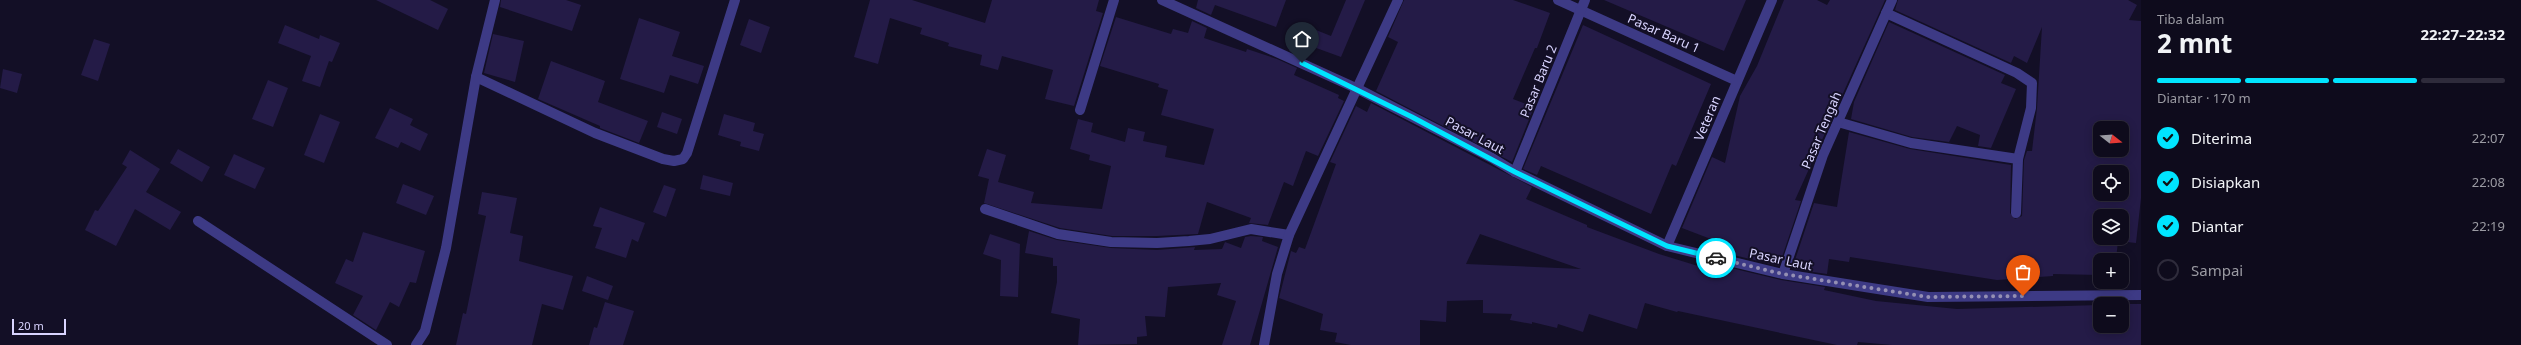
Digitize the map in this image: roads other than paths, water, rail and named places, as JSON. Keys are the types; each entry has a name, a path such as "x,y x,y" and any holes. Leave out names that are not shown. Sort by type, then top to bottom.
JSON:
{"street":[{"path":"416,345 425,331 446,248 476,78 495,0"},
{"path":"476,78 595,134 662,160 679,160 687,153 698,124 735,0"},
{"path":"1080,110 1114,0"},
{"name":"Pasar Laut","path":"1162,0 1358,89 1492,158 1515,172 1667,246 1783,274 1928,297 2141,295"},
{"path":"1264,345 1277,274 1289,235 1398,0"},
{"name":"Pasar Baru 1","path":"1558,0 1737,81"},
{"name":"Pasar Baru 2","path":"1515,172 1585,0"},
{"name":"Veteran","path":"1667,246 1772,0"},
{"name":"Pasar Tengah","path":"1783,274 1806,203 1838,122 1892,0"},
{"path":"1886,13 2029,79 2034,89 2018,159 2016,213"},
{"path":"1838,122 1911,143 2018,159"},
{"path":"985,209 1058,234 1111,242 1157,244 1210,239 1251,229 1289,235"},
{"path":"198,221 387,345"}]}
